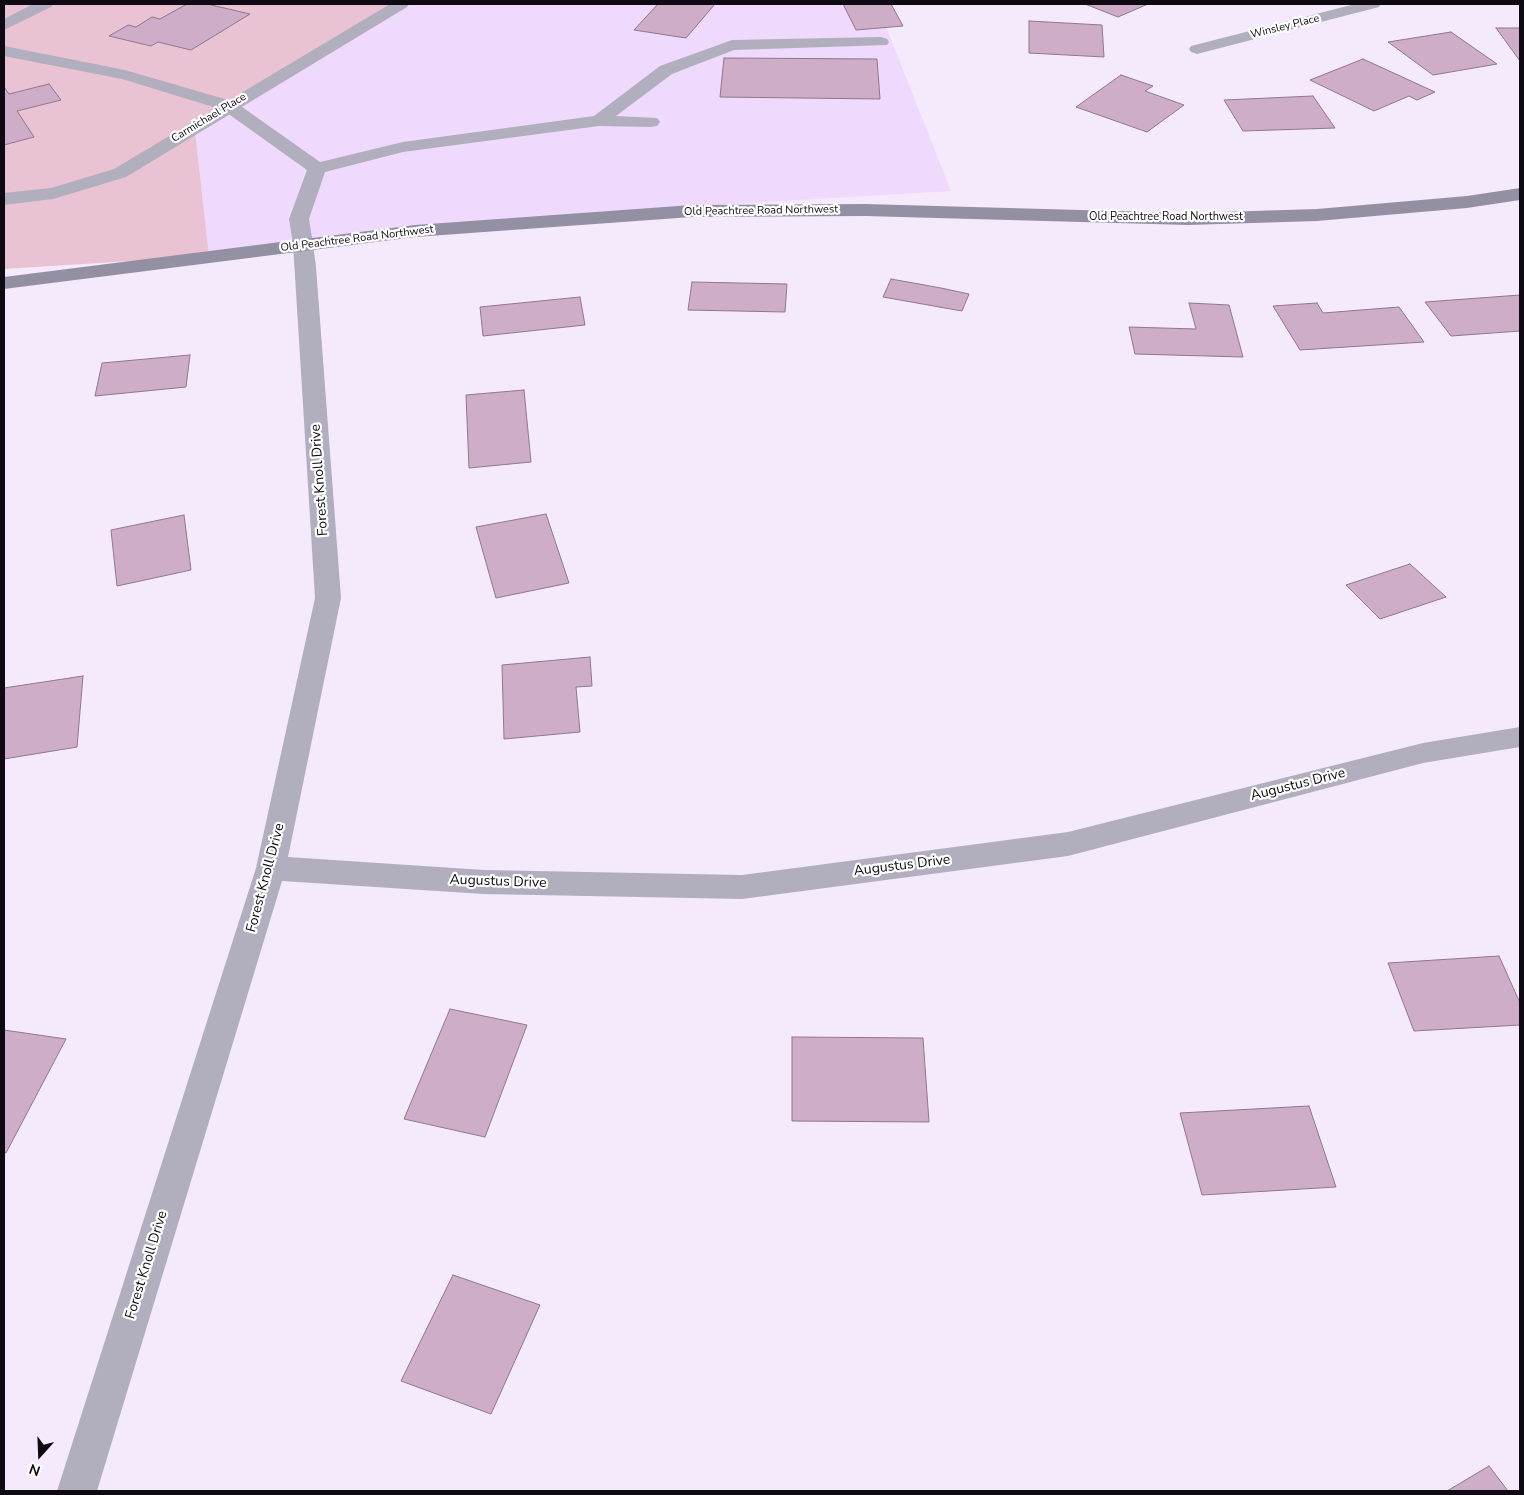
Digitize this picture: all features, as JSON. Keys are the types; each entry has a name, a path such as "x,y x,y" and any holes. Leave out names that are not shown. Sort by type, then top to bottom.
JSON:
{"main road":[{"name":"Old Peachtree Road Northwest","path":"4,283 416,231 692,210 865,210 1188,219 1317,216 1468,202 1520,194"}],"street":[{"path":"4,25 44,4"},
{"name":"Carmichael Place","path":"4,199 52,193 120,173 401,4"},
{"name":"Winsley Place","path":"1197,49 1373,4"},
{"path":"599,121 666,70 732,45 880,42"},
{"path":"4,52 125,75 229,106 317,168 403,146 599,121 651,122"},
{"name":"Forest Knoll Drive","path":"77,1491 271,868 328,598 306,267 299,219 317,168"},
{"name":"Augustus Drive","path":"271,868 484,882 742,887 1068,844 1423,753 1520,738"}],"shaded area":[{"path":"4,4 397,4 194,122 209,256 4,269"},
{"path":"397,4 877,4 951,191 595,212 209,256 194,122"}],"building":[{"path":"187,4 207,4 250,14 191,50 158,42 151,46 109,36 128,25 136,27 152,17 160,19"},
{"path":"658,4 715,4 686,38 634,30"},
{"path":"843,4 891,4 903,26 856,30"},
{"path":"1085,4 1148,4 1118,17"},
{"path":"1029,21 1102,25 1104,57 1029,53"},
{"path":"1496,28 1520,28 1520,61"},
{"path":"1451,32 1497,64 1433,75 1388,42"},
{"path":"724,58 877,59 880,99 720,97"},
{"path":"1363,59 1435,92 1417,100 1409,96 1374,111 1310,80"},
{"path":"1121,75 1153,86 1145,91 1184,105 1147,132 1076,107"},
{"path":"49,84 61,100 17,111 34,137 4,145 4,87 9,94"},
{"path":"1313,96 1335,128 1243,131 1224,100"},
{"path":"891,279 969,294 962,311 883,297"},
{"path":"692,282 787,284 785,312 688,310"},
{"path":"1520,295 1520,331 1451,336 1425,302"},
{"path":"580,297 585,325 483,336 480,307"},
{"path":"1189,303 1229,305 1243,357 1135,354 1129,327 1196,329"},
{"path":"1317,303 1323,313 1399,307 1424,342 1300,350 1273,306"},
{"path":"190,355 186,387 95,396 102,363"},
{"path":"524,390 531,462 469,468 466,395"},
{"path":"546,514 569,583 496,598 476,527"},
{"path":"184,515 191,570 117,586 111,530"},
{"path":"1410,564 1446,597 1380,619 1346,585"},
{"path":"590,657 592,686 576,687 580,732 504,739 502,665"},
{"path":"83,676 77,747 4,759 4,688"},
{"path":"1499,956 1520,1003 1520,1025 1414,1031 1388,963"},
{"path":"450,1009 527,1025 485,1137 404,1119"},
{"path":"4,1030 66,1039 6,1153 4,1152"},
{"path":"792,1037 923,1038 929,1122 792,1121"},
{"path":"1309,1106 1336,1187 1202,1195 1180,1113"},
{"path":"453,1275 540,1305 491,1414 401,1381"},
{"path":"1489,1466 1508,1491 1447,1491"}]}
